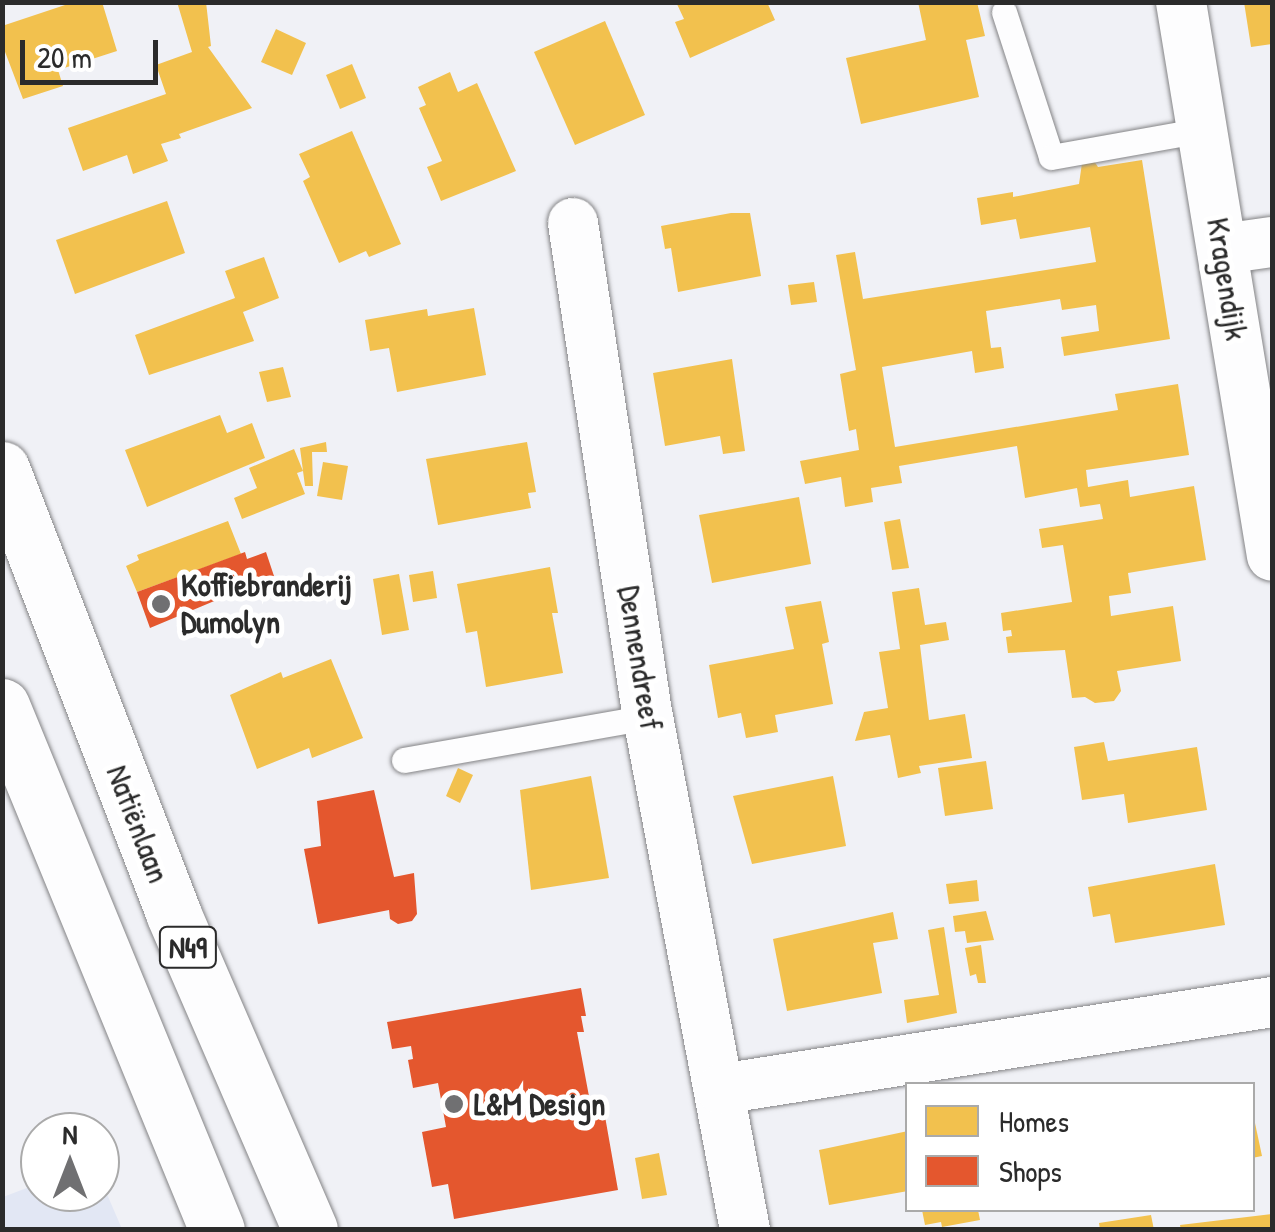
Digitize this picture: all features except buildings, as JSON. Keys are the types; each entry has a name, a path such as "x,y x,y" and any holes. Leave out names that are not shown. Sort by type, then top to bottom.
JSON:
{"main road":[{"name":"Natiënlaan","path":"2,469 173,913 310,1230"},
{"name":"N49","path":"2,706 217,1230"}],"street":[{"name":"Kragendijk","path":"1182,2 1272,556"},
{"name":"Dennendreef","path":"573,224 648,717 745,1230"},
{"path":"1222,250 1272,242"},
{"path":"721,1089 1272,1002"}],"lane":[{"path":"1004,12 1051,157 1202,130"},
{"path":"404,760 648,717"}],"shaded area":[{"path":"20,1191 20,1212 115,1212 122,1229 3,1229 3,1197"}],"place":[{"name":"Koffiebranderij Dumolyn","path":"161,604"},
{"name":"L&M Design","path":"454,1104"}]}
